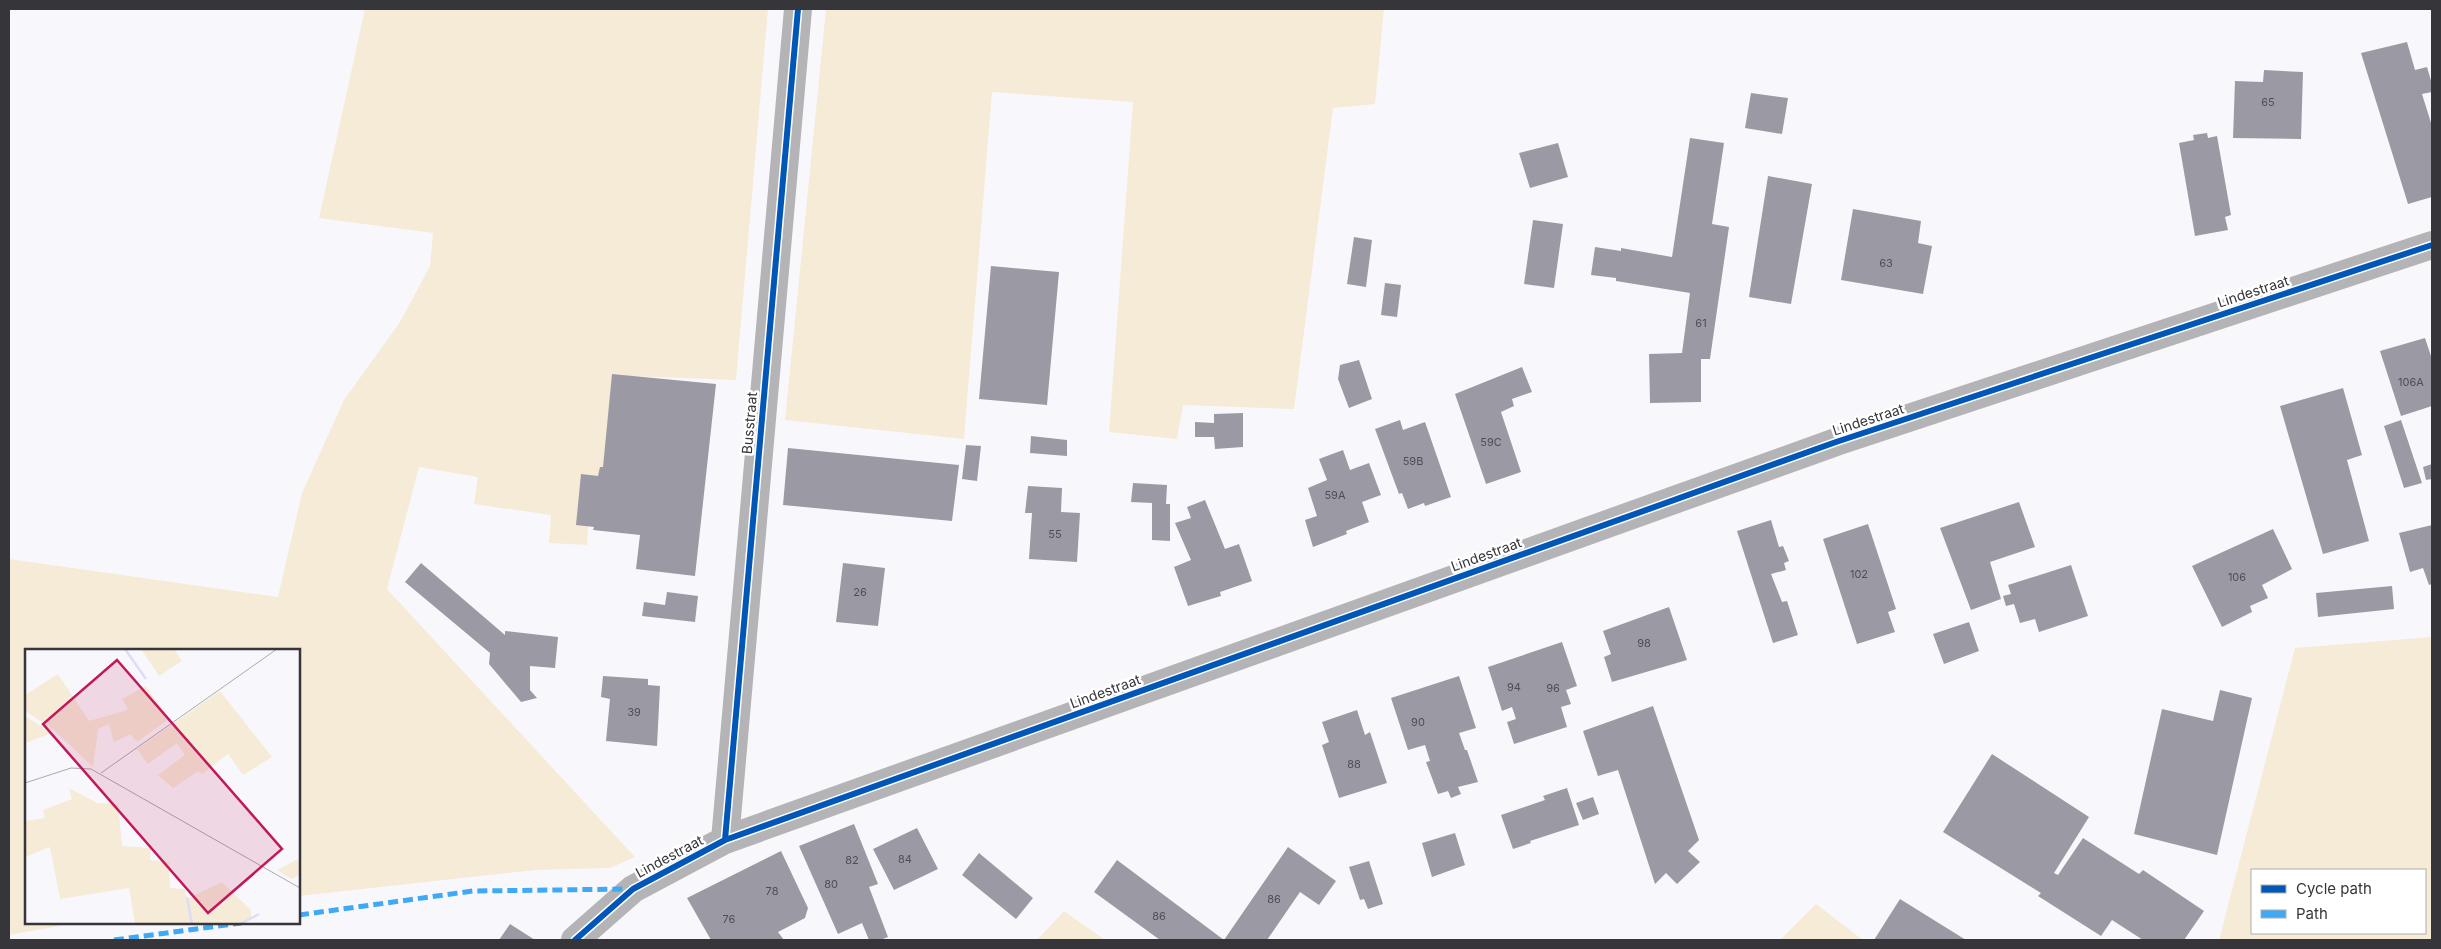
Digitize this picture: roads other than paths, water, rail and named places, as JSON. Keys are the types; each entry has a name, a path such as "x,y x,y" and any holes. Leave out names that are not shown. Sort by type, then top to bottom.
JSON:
{"street":[{"name":"Busstraat","path":"725,840 798,9"},
{"name":"Lindestraat","path":"575,940 633,889 725,840 1827,446 2432,245"}]}
